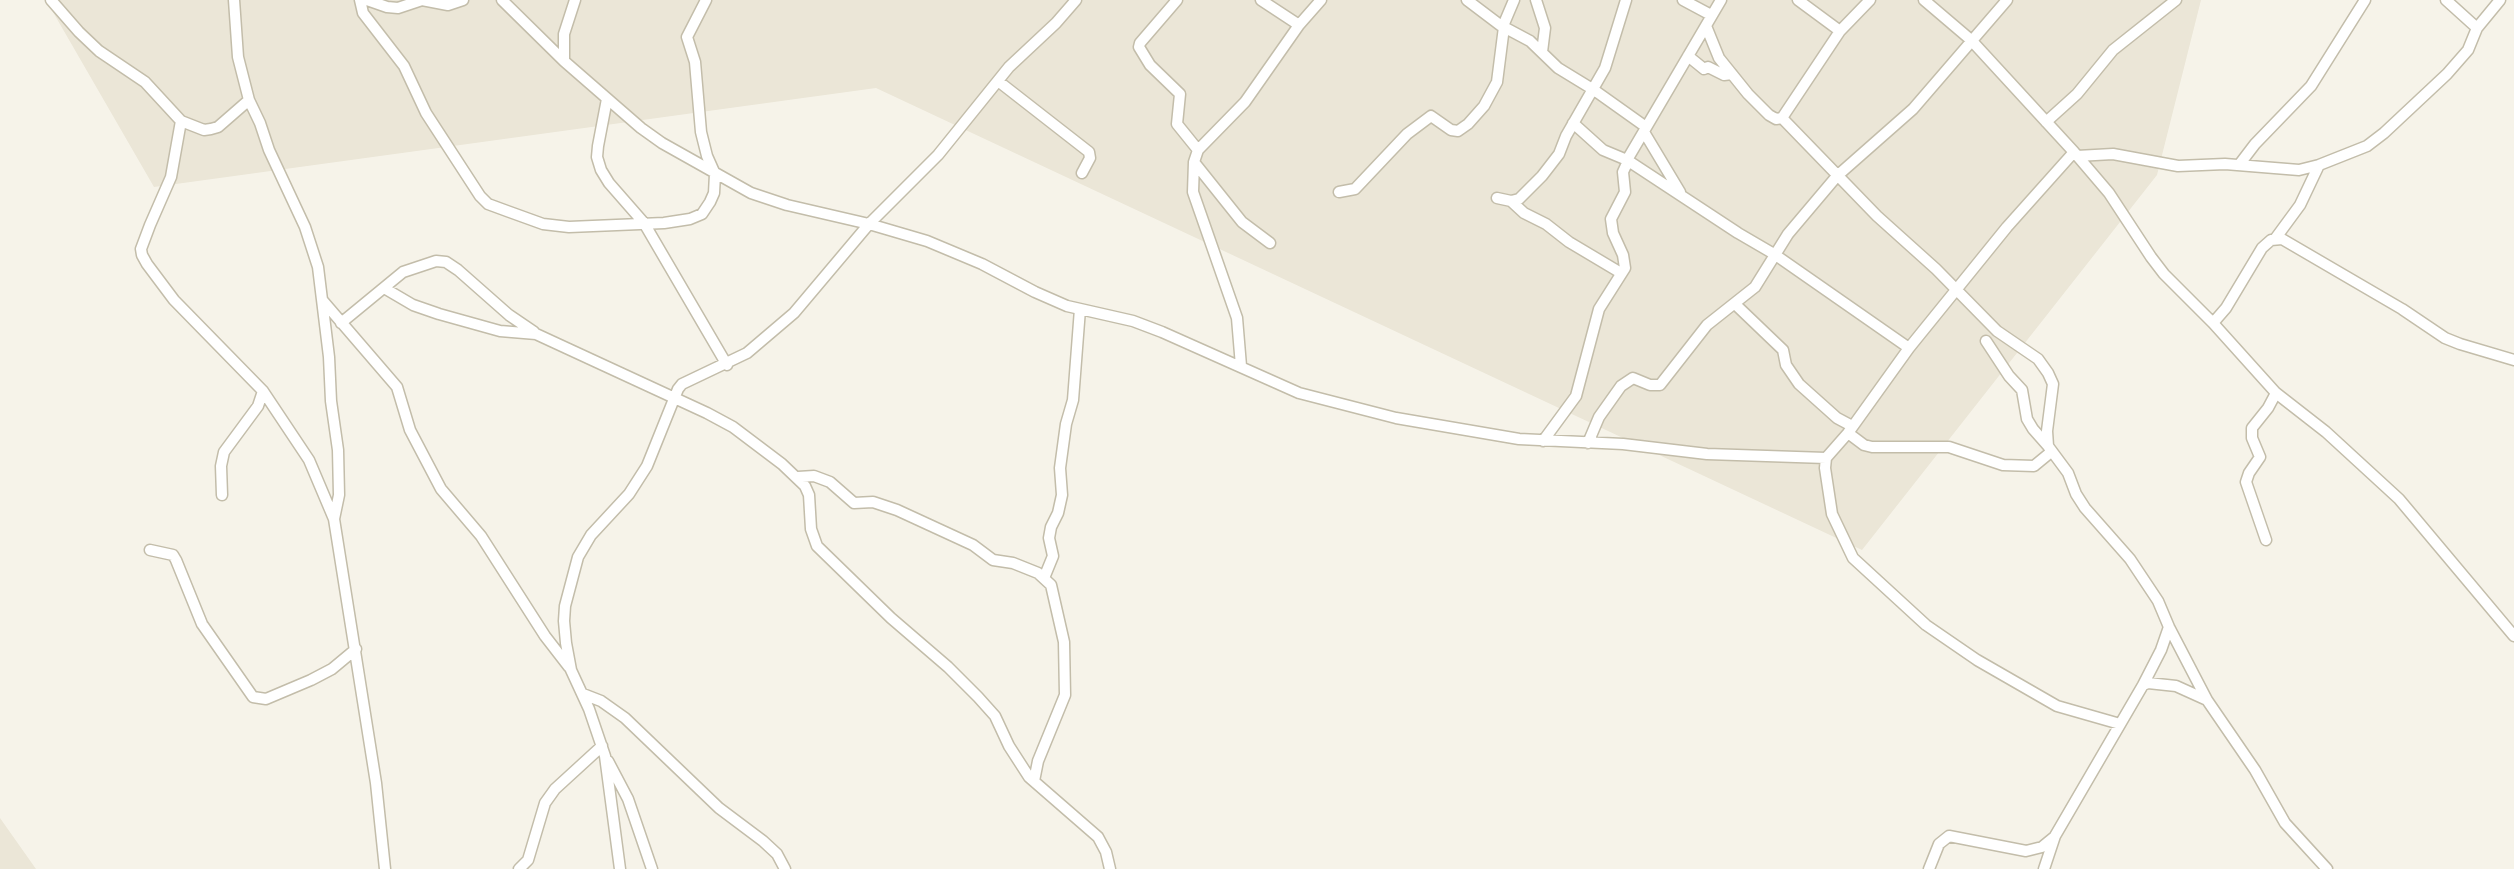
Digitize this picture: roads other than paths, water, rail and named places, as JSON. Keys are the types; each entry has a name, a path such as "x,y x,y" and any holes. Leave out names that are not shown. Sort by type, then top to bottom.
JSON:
{"street":[{"path":"51,0 89,41 145,82 181,121 204,130 218,127 250,100"},
{"path":"234,0 238,57 250,100 269,150 305,227 318,267 338,450 339,495 334,519"},
{"path":"360,0 363,13 404,66 426,113 480,196 488,204 543,223 569,228 664,223 702,214 714,192 715,173 701,132 695,62 687,37 706,0"},
{"path":"367,0 398,8 422,0 448,5 463,0"},
{"path":"502,0 564,61 662,143 751,193 787,205 927,241 982,264 1035,292 1080,309 1133,321 1299,393 1396,418 1544,441 1623,444 1707,454 1826,458"},
{"path":"564,61 564,34 575,0"},
{"path":"571,670 564,621 578,557 591,535 629,494 647,466 678,389 687,381 727,365 747,353 794,313 869,224 938,155 1009,67 1056,23 1076,0"},
{"path":"1177,0 1139,47 1150,65 1180,93 1177,124 1198,150"},
{"path":"1261,0 1299,24"},
{"path":"1241,366 1237,318 1193,192 1194,162 1198,150 1245,102 1299,24 1321,0"},
{"path":"1468,0 1504,27 1530,41 1558,68 1594,90 1645,129 1681,194"},
{"path":"1339,192 1355,189 1366,180 1384,156 1431,116 1451,130 1458,131 1468,124 1489,99 1497,82 1504,27 1514,0"},
{"path":"1536,0 1545,28 1542,52"},
{"path":"1497,198 1511,201 1519,199 1553,164 1605,68 1626,0"},
{"path":"1682,0 1711,15"},
{"path":"1544,441 1576,396 1599,309 1625,262 1613,233 1611,219 1625,192 1623,172 1627,161 1721,0"},
{"path":"1798,0 1840,32"},
{"path":"1706,26 1713,47 1732,74 1769,115 1776,119 1782,118 1840,32 1870,0"},
{"path":"1924,0 1971,40 2076,154 2109,193 2164,274 2276,393 2326,432 2379,479 2417,519 2514,636"},
{"path":"1588,443 1599,417 1626,381 1638,379 1660,386 1707,325 1736,305 1755,287 1788,234 1837,176 1913,109 2007,0"},
{"path":"2046,122 2077,94 2113,50 2176,0"},
{"path":"2239,165 2255,144 2311,86 2365,0"},
{"path":"2446,0 2477,29"},
{"path":"2120,724 2057,706 2020,687 1953,645 1864,570 1844,543 1832,514 1826,458 1909,348 2007,227 2076,154 2113,154 2178,166 2239,165 2299,170 2319,165 2367,146 2384,133 2447,74 2468,50 2477,29 2500,0"},
{"path":"1688,56 1704,69 1708,66 1724,75 1732,74"},
{"path":"998,81 1088,152 1090,158 1082,173"},
{"path":"607,99 597,157 601,170 643,223 727,365"},
{"path":"1782,118 1837,176 1997,331 2038,359 2053,384 2047,431 2050,449"},
{"path":"181,121 171,177 149,225 141,249 142,255 174,300 263,391 309,460 334,519 376,783 385,869"},
{"path":"1573,123 1603,150 1627,161 1774,254 1909,348"},
{"path":"1194,162 1242,222 1270,243"},
{"path":"2213,323 2226,308 2262,248 2275,239 2300,205 2319,165"},
{"path":"1511,201 1524,213 1621,272"},
{"path":"2275,239 2282,239 2299,248 2319,263 2402,309 2445,338 2514,360"},
{"path":"341,323 402,272 436,261 446,262 536,334 733,427 798,478 808,495 811,529 817,546 978,697 995,716 1009,746 1034,781 1098,838 1106,852 1110,869"},
{"path":"384,288 413,305 460,320 500,331 536,334"},
{"path":"323,301 397,387 410,430 441,489 481,536 545,636 571,670 583,694 603,751 628,799 652,869"},
{"path":"1736,305 1783,350 1786,365 1799,384 1864,445 1949,447 2003,465 2034,466 2050,449"},
{"path":"1044,578 1053,555 1049,538 1051,527 1062,495 1060,468 1066,424 1073,400 1080,309"},
{"path":"1986,341 2009,376 2022,390 2027,419 2068,473 2085,508 2130,559 2158,600 2207,700 2255,770 2285,823 2327,869"},
{"path":"222,495 220,466 224,452 258,406 263,391"},
{"path":"2266,540 2246,482 2260,457 2252,438 2252,428 2269,408 2276,393"},
{"path":"798,478 814,477 830,482 854,503 873,502 897,510 973,545 993,560 1031,569 1053,588 1064,642 1065,695 1038,761 1034,781"},
{"path":"150,550 173,555 202,624 253,697 266,699 286,692 332,669 356,649"},
{"path":"2044,869 2055,836 2143,685 2161,650 2169,627"},
{"path":"2143,685 2148,682 2176,686 2207,700"},
{"path":"583,694 601,701 625,718 719,808 777,854 785,869"},
{"path":"519,869 528,860 545,803 555,789 603,751"},
{"path":"603,751 620,869"},
{"path":"1929,869 1939,844 1949,836 2026,851 2042,847 2055,836"}]}
